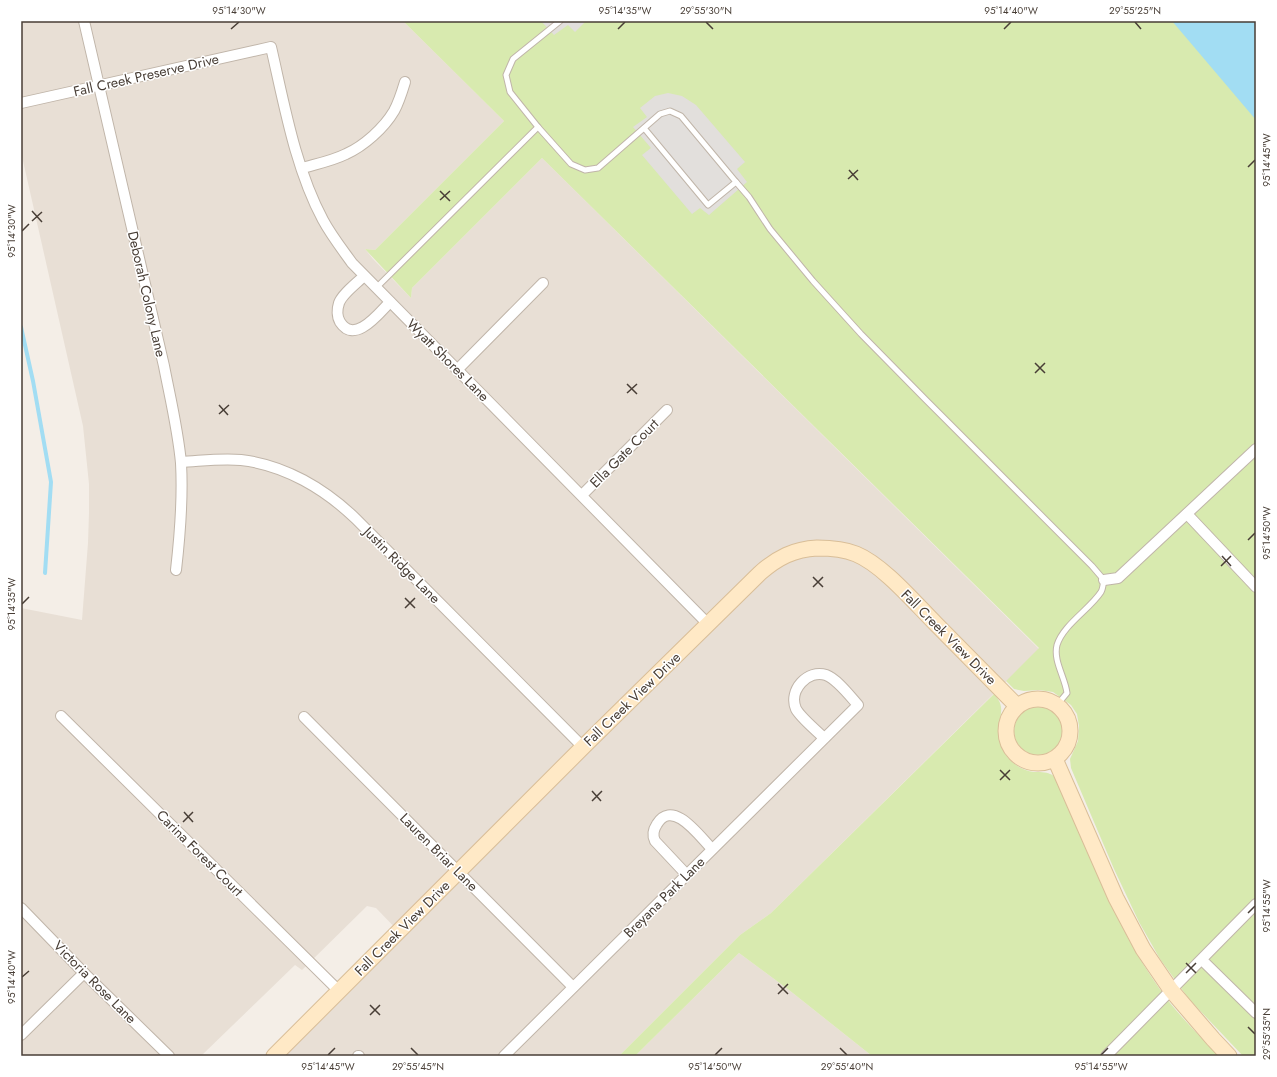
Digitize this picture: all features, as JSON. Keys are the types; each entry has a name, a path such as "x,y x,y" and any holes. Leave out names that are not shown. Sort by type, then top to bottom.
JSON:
{"street":[{"name":"Deborah Colony Lane","path":"84,21 164,366 181,462 181,510 176,570"},
{"name":"Fall Creek Preserve Drive","path":"21,103 271,47"},
{"name":"Wyatt Shores Lane","path":"271,47 296,152 323,220 352,263 708,624"},
{"path":"302,168 346,154 365,142 376,132 393,112 405,82"},
{"path":"364,276 339,303 338,310 340,322 349,329 362,329 390,302"},
{"path":"458,369 543,282"},
{"name":"Ella Gate Court","path":"582,495 666,410"},
{"path":"1104,580 1118,578 1256,449"},
{"name":"Justin Ridge Lane","path":"181,462 221,459 242,460 287,473 325,492 356,519 583,747"},
{"path":"1187,514 1256,587"},
{"name":"Fall Creek View Drive","path":"274,1056 583,747 760,573 782,557 794,551 826,548 842,550 857,555 868,561 894,582 1017,706"},
{"name":"Breyana Park Lane","path":"504,1056 858,705 834,680 828,676 815,674 809,676 799,685 795,696 795,702 799,713 824,738"},
{"path":"1037,699 1047,700 1057,705 1064,712 1069,722 1071,732 1069,743 1063,752 1055,759 1045,763 1034,764 1015,754 1009,745 1006,735 1006,724 1010,714 1017,706 1026,701 1037,699"},
{"name":"Carina Forest Court","path":"61,716 338,991"},
{"name":"Lauren Briar Lane","path":"304,717 573,987"},
{"path":"1055,759 1116,898 1143,949 1170,990 1213,1040 1230,1056"},
{"path":"686,874 655,841 653,832 658,821 666,816 678,816 685,821 712,849"},
{"path":"1106,1056 1256,904"},
{"name":"Victoria Rose Lane","path":"21,908 84,973 169,1056"},
{"path":"1202,960 1256,1013"},
{"path":"21,1035 84,973"}],"lane":[{"path":"560,21 553,23 513,60 506,75 510,92 571,164 585,170 598,168 660,114 670,111 681,116 749,197 770,229 813,281 850,322 924,399 1092,566 1104,580 1102,592 1066,630 1058,645 1057,658 1066,684 1067,693 1057,705"},
{"path":"376,288 538,126"},
{"path":"644,128 708,205 736,182"}],"shaded area":[{"path":"21,21 403,21 504,121 375,250 365,249 411,298 412,288 542,158 1039,649 771,913 740,935 619,1056 282,1056 403,936 376,908 367,906 302,970 295,965 201,1056 21,1056 21,608 82,620 88,543 89,484 83,426 21,152"},
{"path":"541,21 586,21 575,32 568,25 554,35"},
{"path":"668,93 682,96 696,105 745,162 737,169 747,182 709,215 700,208 692,214 642,155 651,148 633,127 647,117 640,108 655,96"},
{"path":"739,953 789,990 872,1056 635,1056"}],"green space":[{"path":"403,21 1256,21 1256,1056 1243,1056 1189,999 1160,959 1139,922 1114,869 1071,768 1070,759 1078,741 1079,726 1077,714 1071,705 1053,692 1039,690 1024,691 1014,689 1006,681 1039,648 542,158 412,288 411,298 365,249 375,250 504,121"},
{"path":"994,694 998,699 1001,709 999,737 1006,755 1022,769 1048,773 1054,776 1059,782 1103,888 1143,964 1173,1006 1219,1056 872,1056 789,990 739,953 635,1056 619,1056 740,935 771,913"},
{"path":"1033,707 1043,707 1055,714 1062,726 1062,736 1055,748 1043,755 1033,755 1025,751 1018,744 1014,736 1014,726 1018,718 1025,711"}],"water":[{"path":"1172,21 1256,21 1256,120"}],"waterway":[{"path":"21,327 33,381 51,482 45,573"}]}
